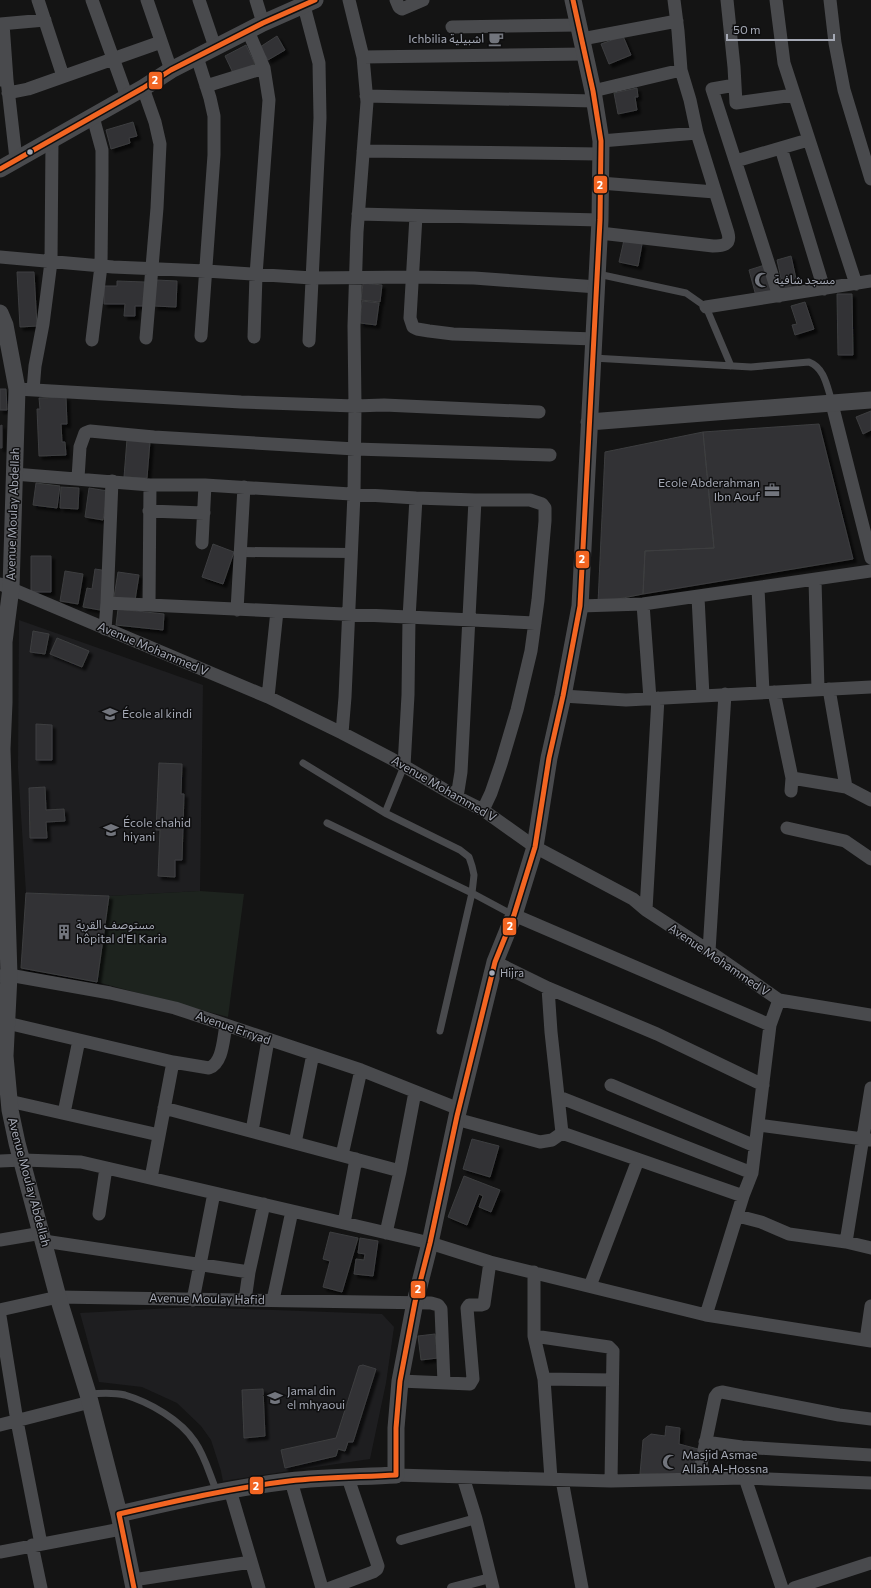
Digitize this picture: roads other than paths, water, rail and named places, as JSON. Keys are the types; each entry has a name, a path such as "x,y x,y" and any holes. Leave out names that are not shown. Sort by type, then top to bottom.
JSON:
{"street":[{"path":"38,0 63,76"},
{"path":"92,0 112,59 127,97"},
{"path":"147,0 171,70"},
{"path":"199,0 215,47"},
{"path":"256,0 263,23"},
{"path":"342,733 346,697 354,494 354,326 358,214 366,96 363,57 349,0"},
{"path":"396,0 399,7 402,9 423,0"},
{"path":"396,1476 396,1428 400,1381 415,1302 430,1243 458,1114 495,962 514,915 535,847 549,758 563,696 580,606 600,227 600,148 594,96 573,0"},
{"path":"358,214 600,227 713,246 724,246 728,243 729,239 697,133 690,100 681,70 674,0"},
{"path":"727,0 736,103 794,95"},
{"path":"776,0 784,63 856,284"},
{"path":"830,0 834,43 844,90 871,179"},
{"path":"0,169 93,117 171,70 263,23 311,2 319,63 320,118 309,341"},
{"path":"16,159 5,85 1,24 45,20"},
{"path":"363,57 582,39 677,21"},
{"path":"452,27 582,39"},
{"path":"248,31 264,68 269,100 256,275 254,337"},
{"path":"5,85 28,89 161,42"},
{"path":"197,57 214,116 214,155 201,336"},
{"path":"206,86 264,68"},
{"path":"366,96 594,96 681,70"},
{"path":"735,85 712,89 779,296"},
{"path":"143,88 155,122 160,144 146,338"},
{"path":"92,340 101,266 102,150 93,117"},
{"path":"363,151 600,148 697,133"},
{"path":"52,140 50,262 43,324 35,366 25,390 242,402 355,406 384,405 539,412"},
{"path":"736,161 808,140"},
{"path":"781,148 824,289"},
{"path":"600,183 715,192"},
{"path":"416,216 410,318 411,323 416,329 453,334 594,339"},
{"path":"0,257 101,266 312,278 413,277 597,280"},
{"path":"706,307 871,281"},
{"name":"Avenue Moulay Abdellah","path":"2,321 25,390 14,474 2,642 1,749 5,975 3,1051 6,1107 23,1160 58,1297 89,1398 120,1521 133,1584"},
{"path":"589,422 871,400"},
{"path":"832,404 871,558"},
{"path":"78,478 81,442 85,433 90,431 154,437 355,449 550,455"},
{"path":"14,474 150,484 244,487 416,498 530,500 542,504 544,508 538,600 531,651 517,710 501,764 491,793 483,810"},
{"path":"105,630 112,481"},
{"path":"149,605 150,484"},
{"path":"202,543 205,485"},
{"path":"237,610 244,487"},
{"path":"404,766 408,695 409,618 416,498"},
{"path":"456,797 460,772 463,734 475,500"},
{"path":"149,511 204,513"},
{"path":"241,552 352,553"},
{"path":"580,606 643,604 871,571"},
{"path":"815,580 824,689 846,787"},
{"name":"Avenue Mohammed V","path":"5,586 105,630 268,697 342,733 404,766 456,797 483,810 535,847 633,899 646,910 709,951 778,1000 871,1015"},
{"path":"758,588 768,692 791,784 846,787 871,800"},
{"path":"698,597 703,696"},
{"path":"107,603 535,623"},
{"path":"643,604 654,698 646,910"},
{"path":"268,697 277,611"},
{"path":"563,696 626,700 871,687"},
{"path":"709,951 725,694"},
{"path":"787,828 845,841 871,859"},
{"path":"514,915 770,1024"},
{"path":"495,962 548,988 657,1034 763,1085"},
{"name":"Avenue Erryad","path":"5,975 110,993 175,1008 361,1070 415,1092 458,1114 540,1142 552,1140 562,1133"},
{"path":"548,988 551,1032 562,1133 743,1196"},
{"path":"706,1315 743,1196 752,1173 770,1024 778,1000"},
{"path":"5,1014 79,1040 173,1062 209,1068 213,1066 219,1058 226,1026"},
{"path":"64,1113 79,1040"},
{"path":"252,1131 268,1040"},
{"path":"295,1143 313,1054"},
{"path":"151,1178 173,1062"},
{"path":"342,1155 361,1070"},
{"path":"611,1085 755,1146"},
{"path":"846,1242 866,1139 871,1088"},
{"path":"386,1233 400,1171 415,1092"},
{"path":"559,1097 752,1173"},
{"path":"6,1107 64,1113 159,1135"},
{"path":"164,1108 400,1171"},
{"path":"758,1125 866,1139"},
{"path":"344,1223 356,1159"},
{"path":"0,1161 23,1160 81,1162 430,1243 490,1262 706,1315 868,1340 871,1306"},
{"path":"590,1286 638,1160"},
{"path":"99,1214 106,1168"},
{"path":"193,1300 214,1193"},
{"path":"245,1300 249,1272 264,1204"},
{"path":"273,1300 292,1211"},
{"path":"738,1216 761,1222 789,1234 846,1242 871,1248"},
{"path":"0,1240 43,1237 199,1265 249,1272"},
{"path":"400,1381 470,1384 472,1381 467,1308 469,1305 482,1305 484,1302 490,1262"},
{"path":"534,1272 534,1336 544,1379 557,1479 582,1588"},
{"name":"Avenue Moulay Hafid","path":"0,1310 58,1297 415,1302 435,1304 441,1309 444,1383"},
{"path":"0,1316 37,1544 41,1588"},
{"path":"534,1336 609,1347 613,1351 611,1481"},
{"path":"544,1379 612,1380"},
{"path":"698,1479 715,1398 718,1393 722,1392 839,1415 871,1419"},
{"path":"0,1425 89,1398"},
{"path":"705,1442 742,1447 871,1455"},
{"path":"0,1552 37,1544 224,1491 291,1481 396,1476 463,1476 611,1481 745,1478 871,1484"},
{"path":"452,1588 492,1583 476,1519 463,1476"},
{"path":"330,1588 373,1572 378,1566 348,1478"},
{"path":"745,1478 782,1588"},
{"path":"291,1481 322,1588"},
{"path":"224,1491 251,1562 259,1588"},
{"path":"401,1540 476,1519"},
{"path":"133,1584 251,1562"},
{"path":"794,1588 871,1563"}],"lane":[{"path":"597,280 686,292 706,307 731,366"},
{"path":"593,358 751,367 809,362 816,365 821,370 832,404"},
{"path":"303,763 385,813 460,850 469,857 474,875 472,893 440,1031"},
{"path":"385,813 404,766"},
{"path":"327,823 514,915"},
{"path":"89,1398 124,1395 158,1408 182,1427 195,1441 210,1472 224,1491"}],"place":[{"name":"Ichbilia اشبيلية","path":"496,39"},
{"name":"مسجد شافية","path":"762,280"},
{"name":"Ecole Abderahman Ibn Aouf","path":"772,490"},
{"name":"École al kindi","path":"110,714"},
{"name":"École chahid hiyani","path":"111,830"},
{"name":"مستوصف القرية hôpital d'El Karia","path":"64,932"},
{"name":"Hijra","path":"492,973"},
{"name":"Jamal din el mhyaoui","path":"275,1398"},
{"name":"Masjid Asmae Allah Al-Hossna","path":"670,1462"}]}
